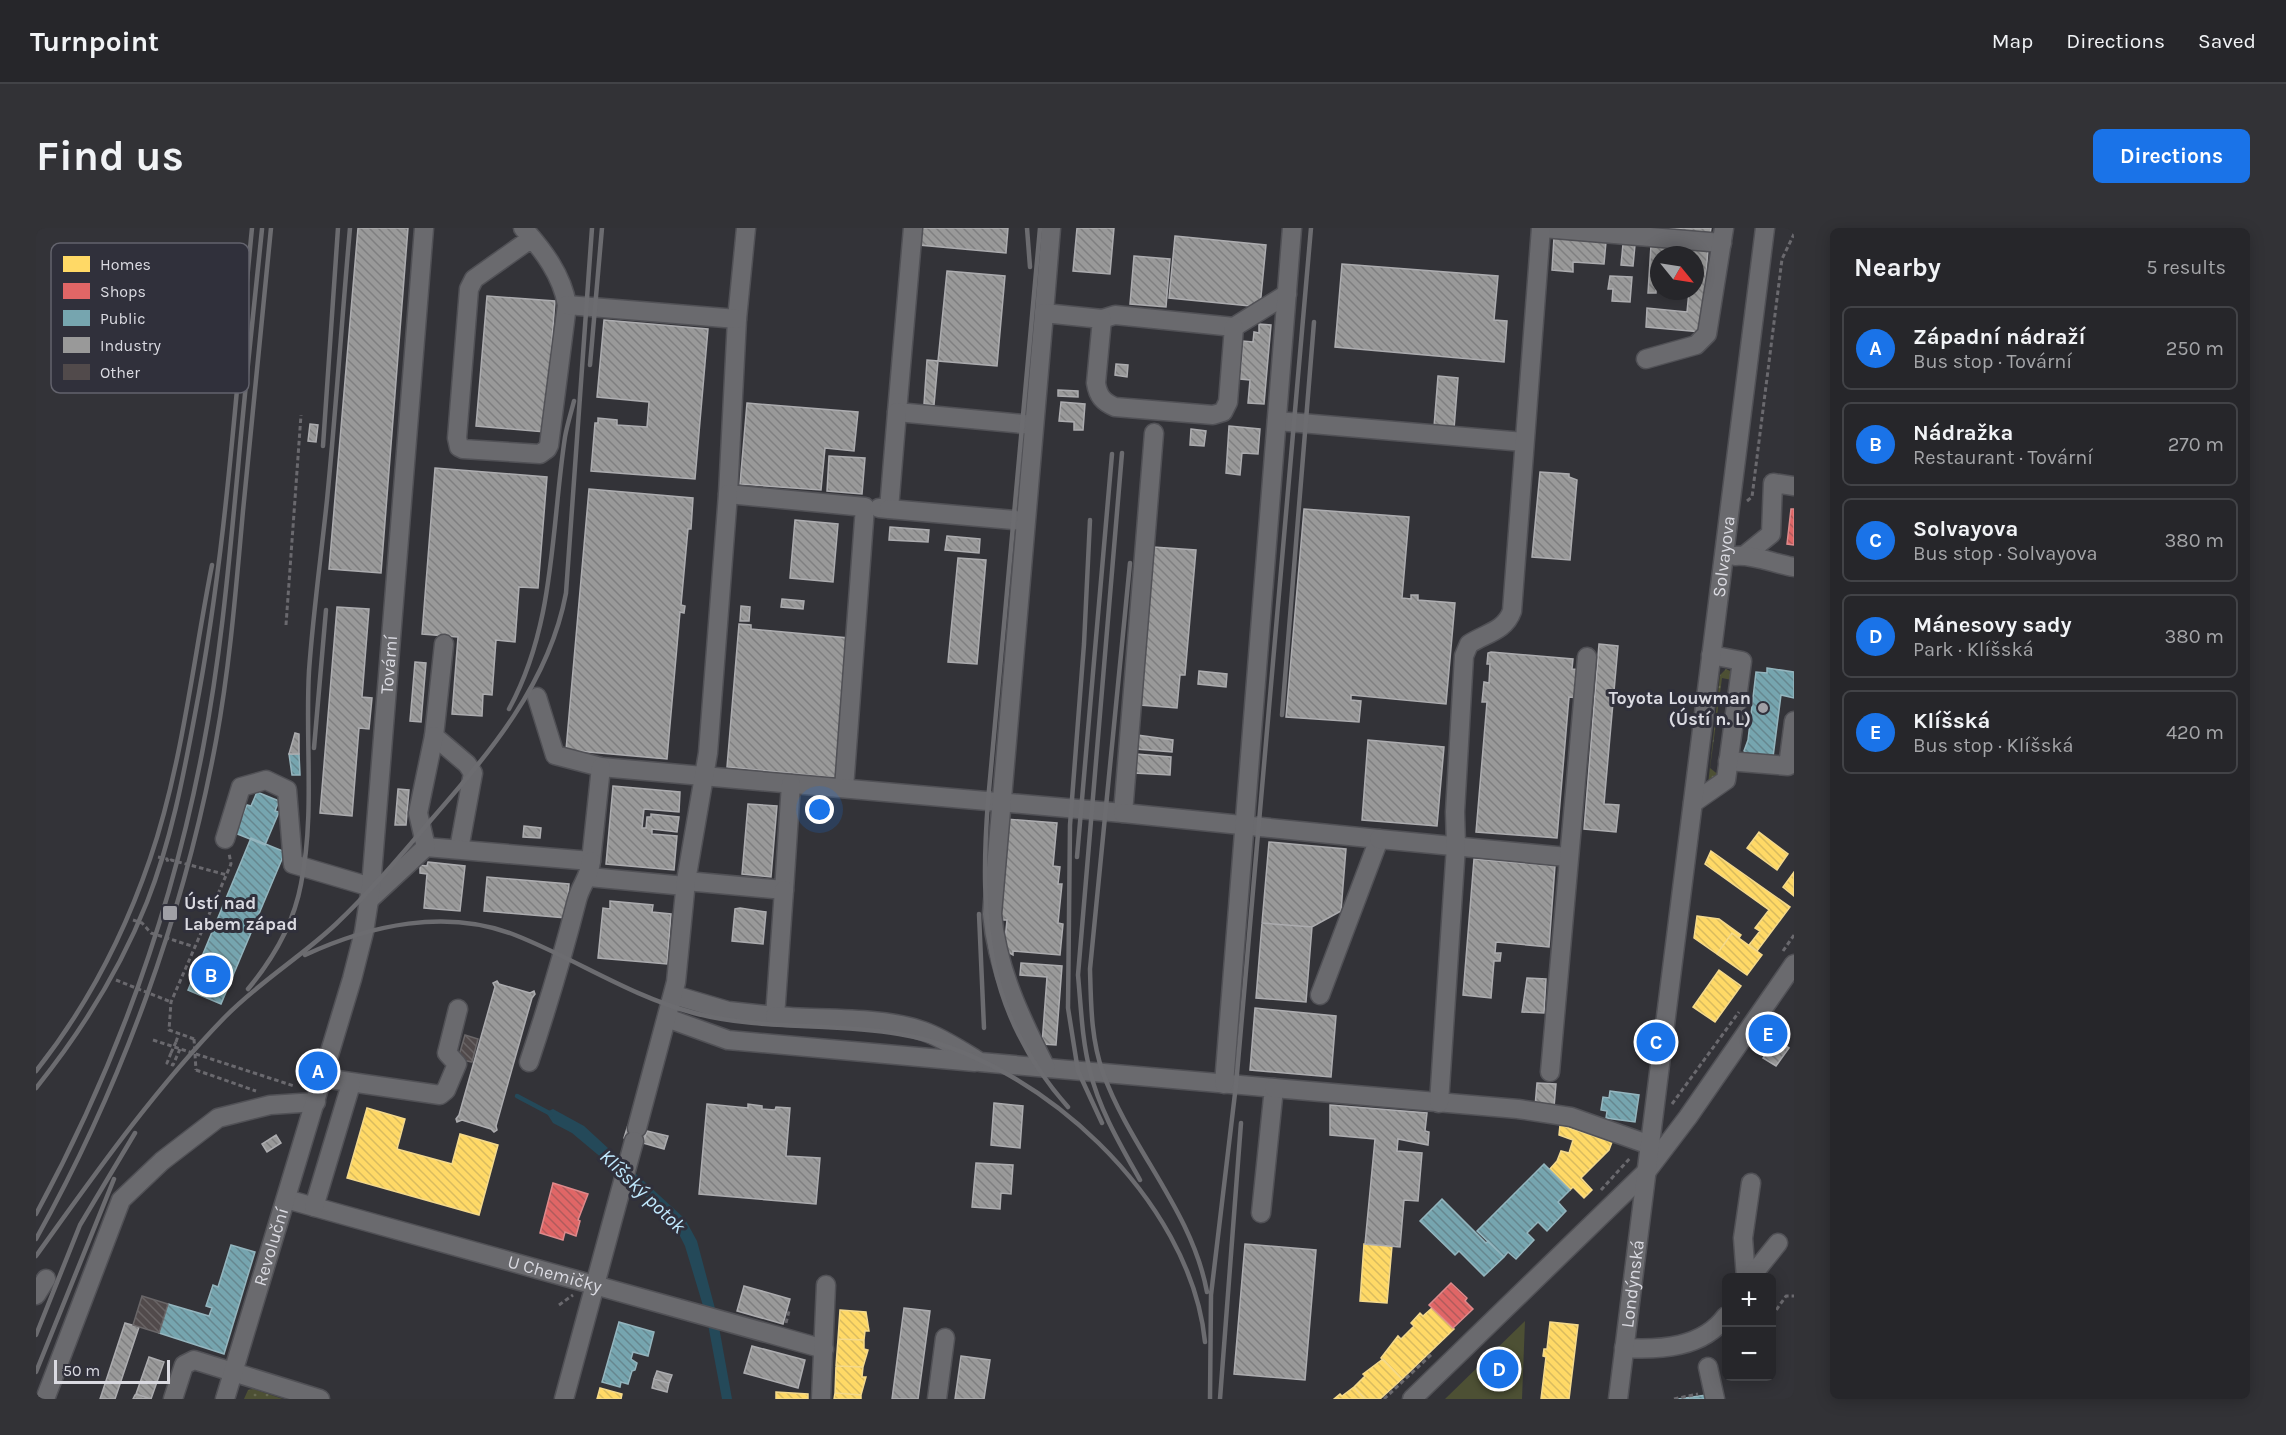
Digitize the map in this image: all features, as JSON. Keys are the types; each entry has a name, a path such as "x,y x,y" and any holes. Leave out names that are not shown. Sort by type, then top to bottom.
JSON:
{"street":[{"name":"Tovární","path":"320,1091 364,932 370,893 424,228"},
{"path":"564,1399 674,995 686,883 704,776 721,611 737,319 746,228"},
{"path":"889,509 913,228"},
{"path":"1046,1068 1016,1008 994,934 992,892 1051,228"},
{"path":"1224,1084 1292,228"},
{"path":"1439,1102 1456,846 1455,812 1464,656 1469,644 1501,628 1508,621 1512,611 1542,228 1723,235 1707,334 1696,345 1646,359"},
{"name":"Solvayova","path":"1647,1171 1765,228"},
{"path":"528,233 562,283 567,305 547,449 534,454 469,450 459,447 457,438 469,289 474,279 528,233"},
{"path":"1044,313 1102,319 1115,315 1233,327 1287,294"},
{"path":"567,305 737,319"},
{"path":"1102,319 1096,382 1102,400 1115,407 1213,416 1223,412 1228,402 1233,327"},
{"path":"897,412 1033,425"},
{"path":"1277,421 1524,442"},
{"path":"1123,813 1154,433"},
{"path":"1745,555 1771,534 1773,483 1794,486"},
{"path":"728,494 1025,521"},
{"path":"844,788 865,507"},
{"path":"1724,557 1745,555 1761,561 1794,567"},
{"path":"426,847 418,813 434,736 444,644"},
{"path":"1693,803 1726,780 1742,661 1711,655"},
{"path":"1550,1072 1567,857 1587,657"},
{"path":"537,697 555,755 601,767 1123,813 1567,857"},
{"path":"1728,760 1788,766 1794,721"},
{"path":"434,736 467,764 472,773 459,849"},
{"path":"529,1062 566,947 578,897 590,869 601,767"},
{"path":"225,839 241,787 266,780 287,790 293,864 370,893 426,847 459,849 686,883 784,890"},
{"path":"775,1016 791,784"},
{"path":"1320,995 1379,839"},
{"path":"1412,1399 1647,1171 1688,1117 1789,965"},
{"path":"674,995 728,1011 899,1024 925,1031 980,1062"},
{"path":"45,1399 121,1200 162,1161 218,1118 320,1091 351,1084 440,1095 446,1090 457,1064 447,1053 458,1009"},
{"path":"667,1018 728,1040 1439,1102 1571,1117 1650,1145"},
{"name":"Revoluční","path":"314,1207 351,1084"},
{"path":"1262,1213 1274,1088"},
{"name":"Revoluční","path":"225,1399 320,1091"},
{"name":"Londýnská","path":"1618,1399 1647,1171"},
{"path":"1747,1273 1743,1238 1751,1184"},
{"name":"U Chemičky","path":"286,1199 824,1349"},
{"path":"1752,1273 1778,1243"},
{"path":"36,1295 46,1279"},
{"path":"821,1399 826,1285"},
{"path":"1624,1348 1662,1349 1684,1345 1703,1335 1722,1319"},
{"path":"937,1399 945,1338"},
{"path":"173,1399 181,1372 187,1362 200,1361 320,1399"},
{"path":"1708,1367 1711,1396"}],"path":[{"path":"1741,500 1748,501 1752,497 1782,259 1794,234"},
{"path":"286,625 301,415"},
{"path":"225,839 231,864 171,1002 170,1030 194,1039 196,1070 260,1092"},
{"path":"158,857 167,859 168,862 171,860 188,863 227,875"},
{"path":"133,920 142,923 151,933 195,947"},
{"path":"1789,965 1794,935"},
{"path":"116,980 171,1002"},
{"path":"1671,1105 1740,1011"},
{"path":"179,1034 168,1063 173,1065 180,1049"},
{"path":"153,1040 299,1088"},
{"path":"559,1305 574,1294"},
{"path":"1776,1310 1786,1296 1794,1296"},
{"path":"785,1328 789,1311 787,1311"},
{"path":"1674,1399 1711,1396"}],"green space":[{"path":"1726,669 1730,671 1732,680 1722,678 1710,768 1720,776 1708,785 1720,675"},
{"path":"1525,1321 1522,1399 1445,1399"},
{"path":"253,1389 283,1399 244,1399 248,1390"}],"water":[{"path":"553,1109 584,1126 685,1219 697,1241 717,1316 732,1399 722,1399 707,1319 685,1246 675,1226 634,1185 572,1133 553,1123 546,1112"}],"building: Homes":[{"path":"1759,832 1788,854 1777,870 1747,848"},
{"path":"1711,851 1790,907 1757,951 1749,945 1760,931 1755,928 1769,910 1705,864"},
{"path":"1794,872 1794,896 1783,887"},
{"path":"1697,916 1719,919 1741,935 1739,938 1732,933 1717,954 1694,938"},
{"path":"1732,933 1762,955 1747,975 1717,954"},
{"path":"1719,970 1741,986 1715,1022 1693,1007"},
{"path":"367,1108 405,1119 397,1149 452,1164 460,1134 498,1145 479,1215 347,1178"},
{"path":"1560,1125 1612,1142 1609,1150 1581,1178 1592,1190 1584,1198 1573,1187 1570,1190 1549,1170 1557,1161 1561,1151 1569,1153 1573,1140 1559,1135"},
{"path":"1364,1244 1392,1246 1387,1303 1360,1301"},
{"path":"1432,1308 1454,1329 1402,1379 1381,1358 1398,1336 1401,1339 1414,1326 1411,1323 1420,1313 1423,1316"},
{"path":"840,1310 866,1312 869,1331 865,1331 864,1340 838,1339"},
{"path":"1550,1322 1578,1325 1569,1399 1541,1399 1546,1357 1543,1356 1544,1349 1547,1349"},
{"path":"838,1339 864,1340 864,1349 868,1350 863,1367 836,1366"},
{"path":"1383,1359 1402,1379 1380,1399 1365,1399 1354,1387 1365,1376 1363,1374"},
{"path":"836,1366 863,1367 862,1377 866,1377 861,1395 835,1393"},
{"path":"1354,1387 1365,1399 1334,1399 1340,1394 1342,1396"},
{"path":"600,1388 622,1394 621,1399 597,1399"},
{"path":"776,1392 808,1394 808,1399 776,1399"},
{"path":"835,1393 861,1395 861,1399 834,1399"}],"building: Shops":[{"path":"1791,509 1794,509 1794,545 1787,544"},
{"path":"553,1183 588,1194 578,1220 580,1221 576,1236 565,1232 563,1240 540,1233"},
{"path":"1451,1283 1467,1298 1465,1301 1473,1309 1453,1328 1429,1305"}],"building: Public":[{"path":"1767,668 1794,672 1794,698 1781,695 1773,757 1748,757 1744,751 1748,740 1756,672 1767,673"},
{"path":"289,754 299,754 300,775 292,775"},
{"path":"257,792 279,801 275,811 279,812 265,845 235,833 247,805 251,806"},
{"path":"251,838 285,852 221,1004 188,990"},
{"path":"1610,1091 1639,1095 1635,1122 1606,1118 1607,1111 1601,1110 1603,1097 1609,1098"},
{"path":"1544,1164 1570,1190 1558,1202 1566,1211 1547,1231 1538,1222 1527,1233 1534,1240 1516,1259 1508,1252 1504,1257 1477,1231"},
{"path":"1442,1199 1486,1243 1488,1241 1504,1257 1484,1276 1459,1251 1455,1255 1420,1221"},
{"path":"231,1245 255,1252 224,1354 159,1333 168,1304 209,1316 212,1308 206,1306 213,1285 218,1287"},
{"path":"619,1322 654,1332 648,1356 633,1352 631,1359 637,1363 635,1370 632,1371 628,1384 621,1382 620,1387 602,1382"},
{"path":"1706,1395 1707,1399 1678,1399"}],"building: Industry":[{"path":"358,228 408,228 381,573 329,569"},
{"path":"921,228 1008,228 1006,253 919,245"},
{"path":"1077,228 1114,228 1110,274 1073,271"},
{"path":"1653,228 1711,228 1710,234"},
{"path":"1175,236 1266,245 1260,307 1169,298"},
{"path":"1554,237 1606,242 1604,264 1573,262 1573,272 1552,270"},
{"path":"1623,244 1635,245 1633,266 1621,265"},
{"path":"1704,250 1708,250 1704,297"},
{"path":"1134,256 1170,259 1166,307 1130,304"},
{"path":"1650,261 1650,293 1648,293"},
{"path":"1342,264 1498,276 1494,320 1507,321 1504,362 1335,347"},
{"path":"947,271 1005,276 997,366 938,361"},
{"path":"1610,276 1632,277 1630,302 1612,301 1613,289 1608,289"},
{"path":"487,296 555,301 545,432 476,426"},
{"path":"1688,300 1704,300 1701,332 1646,327 1647,308 1687,312"},
{"path":"604,320 708,329 695,479 591,471 595,423 598,423 598,418 617,420 617,425 647,427 649,402 597,397"},
{"path":"1259,324 1271,325 1264,404 1248,403 1250,380 1240,379 1243,341 1253,342 1254,332 1259,333"},
{"path":"927,360 938,361 934,405 924,404"},
{"path":"1116,364 1128,365 1127,377 1115,375"},
{"path":"1438,376 1458,378 1454,429 1434,427"},
{"path":"1058,390 1078,391 1078,397 1058,396"},
{"path":"1061,402 1085,404 1083,430 1074,430 1074,422 1059,421"},
{"path":"747,403 858,412 854,451 825,448 821,490 740,484"},
{"path":"310,424 318,425 316,442 308,441"},
{"path":"1229,426 1260,429 1258,454 1242,453 1240,475 1226,473"},
{"path":"1191,429 1206,431 1204,446 1190,445"},
{"path":"829,456 865,458 862,494 827,491"},
{"path":"435,468 547,477 538,588 519,587 515,642 496,640 492,695 483,694 482,716 452,714 458,637 422,634"},
{"path":"1540,472 1569,474 1569,477 1577,480 1570,560 1532,557"},
{"path":"589,489 693,498 681,605 685,606 684,613 680,612 667,759 566,750"},
{"path":"1304,509 1409,517 1402,598 1411,599 1411,595 1418,595 1418,600 1455,603 1446,704 1351,695 1351,700 1361,701 1359,722 1286,717"},
{"path":"795,520 838,524 833,582 790,578"},
{"path":"890,527 929,530 928,542 889,540"},
{"path":"947,536 980,539 979,553 945,550"},
{"path":"1153,547 1196,550 1185,675 1180,675 1177,708 1140,705"},
{"path":"958,558 986,560 977,664 948,662"},
{"path":"782,599 804,601 803,609 781,607"},
{"path":"741,606 750,607 749,621 740,621"},
{"path":"337,607 369,609 362,697 372,698 369,729 359,728 352,816 320,813"},
{"path":"739,624 751,625 751,629 849,638 837,778 727,767"},
{"path":"1599,644 1618,646 1604,804 1619,805 1616,832 1584,829"},
{"path":"1488,653 1573,659 1572,669 1581,670 1579,698 1569,697 1557,838 1476,832 1487,702 1482,702 1484,682 1489,683 1490,664 1487,664"},
{"path":"415,662 426,663 421,722 410,721"},
{"path":"1199,671 1227,674 1226,687 1198,684"},
{"path":"295,733 299,734 299,754 289,754"},
{"path":"1137,735 1173,740 1172,752 1136,749"},
{"path":"1368,740 1444,747 1437,826 1362,820"},
{"path":"1136,754 1171,757 1170,775 1134,773"},
{"path":"613,786 680,792 679,812 644,809 642,828 646,828 647,817 651,817 651,814 679,817 677,832 652,829 652,834 677,836 674,870 606,864"},
{"path":"398,789 409,790 406,825 395,825"},
{"path":"748,804 777,806 771,877 742,874"},
{"path":"1005,819 1057,823 1053,866 1060,867 1058,884 1062,884 1058,923 1063,924 1060,955 1013,951 1013,955 1004,950 1007,920 997,920"},
{"path":"524,826 541,828 540,838 523,837"},
{"path":"1269,842 1346,849 1341,911 1312,927 1262,923"},
{"path":"1474,859 1555,866 1549,947 1496,942 1495,953 1501,953 1500,961 1494,961 1491,998 1463,995"},
{"path":"428,862 465,866 460,911 424,908 427,874 420,873 420,865 427,866"},
{"path":"487,877 569,884 566,918 484,911"},
{"path":"610,901 653,905 652,912 671,914 667,964 598,958 603,908 610,909"},
{"path":"735,909 766,912 763,944 732,941"},
{"path":"1262,923 1312,927 1306,1002 1256,998"},
{"path":"1021,963 1062,966 1056,1045 1042,1044 1047,977 1020,975"},
{"path":"1527,978 1546,979 1544,1013 1522,1012"},
{"path":"497,981 499,984 530,993 534,991 535,994 496,1126 497,1130 494,1132 462,1120 457,1122 456,1119 495,987 493,983"},
{"path":"1255,1008 1336,1016 1331,1077 1250,1070"},
{"path":"1776,1039 1789,1048 1776,1066 1763,1058"},
{"path":"1537,1083 1556,1084 1554,1107 1535,1107"},
{"path":"994,1103 1023,1106 1020,1148 991,1145"},
{"path":"707,1104 748,1108 748,1104 762,1106 762,1109 775,1110 776,1107 790,1108 786,1156 820,1158 816,1204 699,1194"},
{"path":"1330,1105 1427,1113 1425,1131 1429,1132 1428,1145 1398,1139 1397,1151 1422,1153 1418,1201 1404,1200 1400,1247 1365,1244 1375,1139 1330,1135"},
{"path":"628,1125 647,1131 643,1143 624,1138"},
{"path":"647,1131 668,1136 664,1149 643,1143"},
{"path":"276,1135 281,1143 267,1152 262,1144"},
{"path":"976,1163 1013,1165 1011,1194 1001,1193 1000,1209 972,1207"},
{"path":"1245,1244 1316,1250 1305,1380 1234,1374"},
{"path":"744,1286 790,1299 783,1324 737,1311"},
{"path":"904,1308 930,1311 918,1399 892,1399"},
{"path":"125,1323 139,1327 115,1399 100,1399"},
{"path":"752,1346 805,1360 798,1388 744,1373"},
{"path":"961,1356 990,1360 984,1399 955,1399"},
{"path":"149,1357 164,1362 151,1399 136,1394"},
{"path":"657,1371 672,1375 669,1383 654,1379"},
{"path":"654,1379 669,1383 667,1392 652,1388"},
{"path":"136,1394 148,1398 133,1399"}],"building: Other":[{"path":"465,1035 478,1039 472,1062 458,1059"},
{"path":"142,1296 168,1304 159,1333 133,1325"}],"waterway":[{"name":"Klíšský potok","path":"517,1096 551,1114"}],"railway":[{"path":"249,260 252,228"},
{"path":"36,1239 96,1121 146,997 168,934 203,806 229,655 271,228"},
{"path":"323,446 338,228"},
{"path":"248,989 274,953 288,926 298,898 305,858 309,805 309,671 330,466 350,228"},
{"path":"36,1256 126,1133 199,1045 238,1004 323,936 349,912 475,769 531,687 558,626 566,593 592,228"},
{"path":"590,365 602,228"},
{"path":"1027,228 1030,267"},
{"path":"1040,228 988,801 985,886 994,964 1004,1001 1020,1037 1041,1072 1068,1107"},
{"path":"1210,1399 1211,1295 1236,1085 1311,228"},
{"path":"249,358 262,229"},
{"path":"1282,715 1314,322"},
{"path":"36,1088 69,1045 112,976 147,902 163,856 176,809 206,654 222,533 236,393"},
{"path":"36,1214 65,1159 115,1046 138,987 175,869 203,748 220,643 246,393"},
{"path":"509,709 524,677 543,611 565,437 574,401"},
{"path":"1122,453 1078,975 1085,1047 1094,1085 1111,1127 1140,1180"},
{"path":"1077,857 1112,454"},
{"path":"1090,520 1084,644 1070,825 1068,1008 1078,1071 1102,1123"},
{"path":"1130,563 1090,969 1092,1022 1103,1073 1129,1128 1188,1234 1207,1292"},
{"path":"36,1071 71,1022 102,970 116,943 150,859 179,750 212,565"},
{"path":"314,748 326,610"},
{"path":"979,914 984,1028"},
{"path":"305,955 330,944 382,928 435,922 462,923 489,927 515,935 625,987 670,1006 694,1013 745,1022 873,1030 899,1034 951,1048 1003,1072 1053,1104 1098,1143 1138,1188 1171,1237 1193,1289 1205,1342"},
{"path":"1220,1399 1241,1123"},
{"path":"36,1335 80,1225 135,1133"},
{"path":"36,1372 114,1179"}],"place":[{"name":"Toyota Louwman (Ústí n. L)","path":"1763,708"},
{"name":"Ústí nad Labem západ","path":"170,913"},
{"name":"Nádražka","path":"211,975"},
{"name":"Klíšská","path":"1768,1034"},
{"name":"Solvayova","path":"1656,1042"},
{"name":"Západní nádraží","path":"318,1071"},
{"name":"Mánesovy sady","path":"1499,1369"}]}
